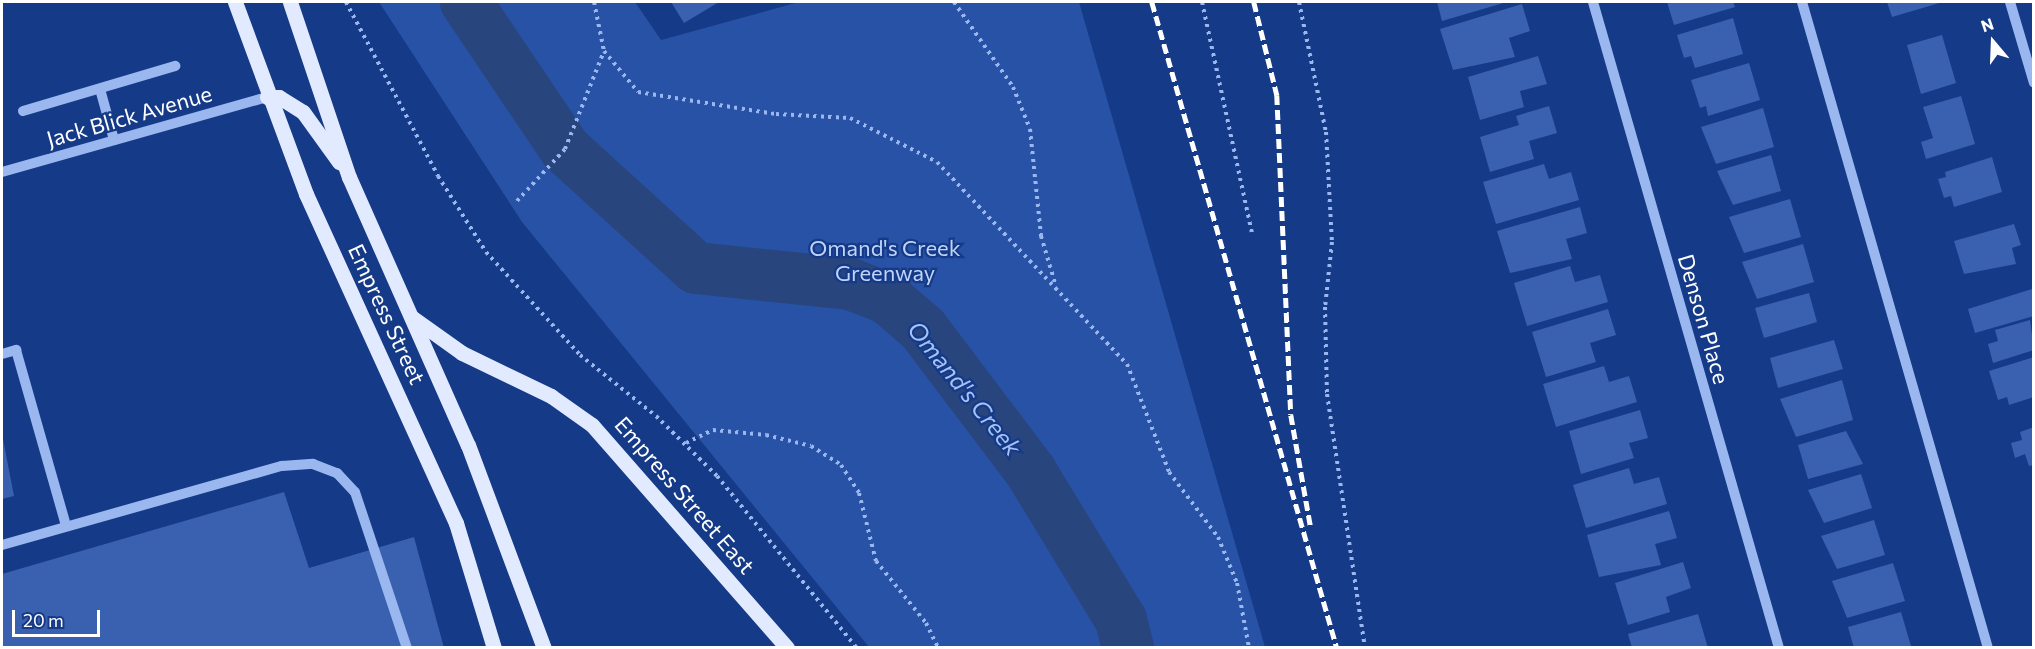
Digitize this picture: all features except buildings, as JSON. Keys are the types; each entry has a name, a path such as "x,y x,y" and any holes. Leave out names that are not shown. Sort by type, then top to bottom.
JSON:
{"main road":[{"name":"Empress Street","path":"235,2 267,97 448,502 494,648"},
{"name":"Empress Street","path":"290,2 349,177 514,559 544,648"},
{"path":"267,97 279,97 303,112 349,177"},
{"name":"Empress Street East","path":"411,316 462,353 551,396 592,425 787,648"}],"street":[{"name":"Denson Place","path":"1593,2 1779,648"},
{"path":"1802,2 1988,648"},
{"path":"2010,2 2034,83"},
{"path":"23,111 175,66"},
{"path":"100,89 114,140"},
{"name":"Jack Blick Avenue","path":"2,172 267,97"},
{"path":"2,354 16,350 66,525"},
{"path":"2,545 66,525 282,466 313,464 337,473 355,492 407,648"}],"path":[{"path":"346,2 438,176 486,252 580,355 686,443 857,648"},
{"path":"594,2 604,51 638,92 776,114 850,118 905,142 937,162 1055,284 1082,321 1127,364 1169,471 1218,537 1237,583 1249,648"},
{"path":"954,2 1013,87 1030,129 1041,236 1055,284"},
{"path":"1202,2 1252,233"},
{"path":"1299,2 1326,132 1332,242 1325,307 1327,394 1365,648"},
{"path":"517,201 565,149 604,51"},
{"path":"686,443 713,430 766,435 811,446 841,465 859,493 876,561 926,623 938,648"}],"green space":[{"name":"Omand's Creek Greenway","path":"379,2 635,2 661,40 799,2 1079,2 1265,647 869,647 522,222"}],"waterway":[{"name":"Omand's Creek","path":"466,2 565,149 696,268 850,284 887,298 923,329 1031,472 1121,620 1128,648"}],"railway":[{"path":"1152,2 1337,648"},
{"path":"1254,2 1277,95 1291,415 1311,528"}]}
